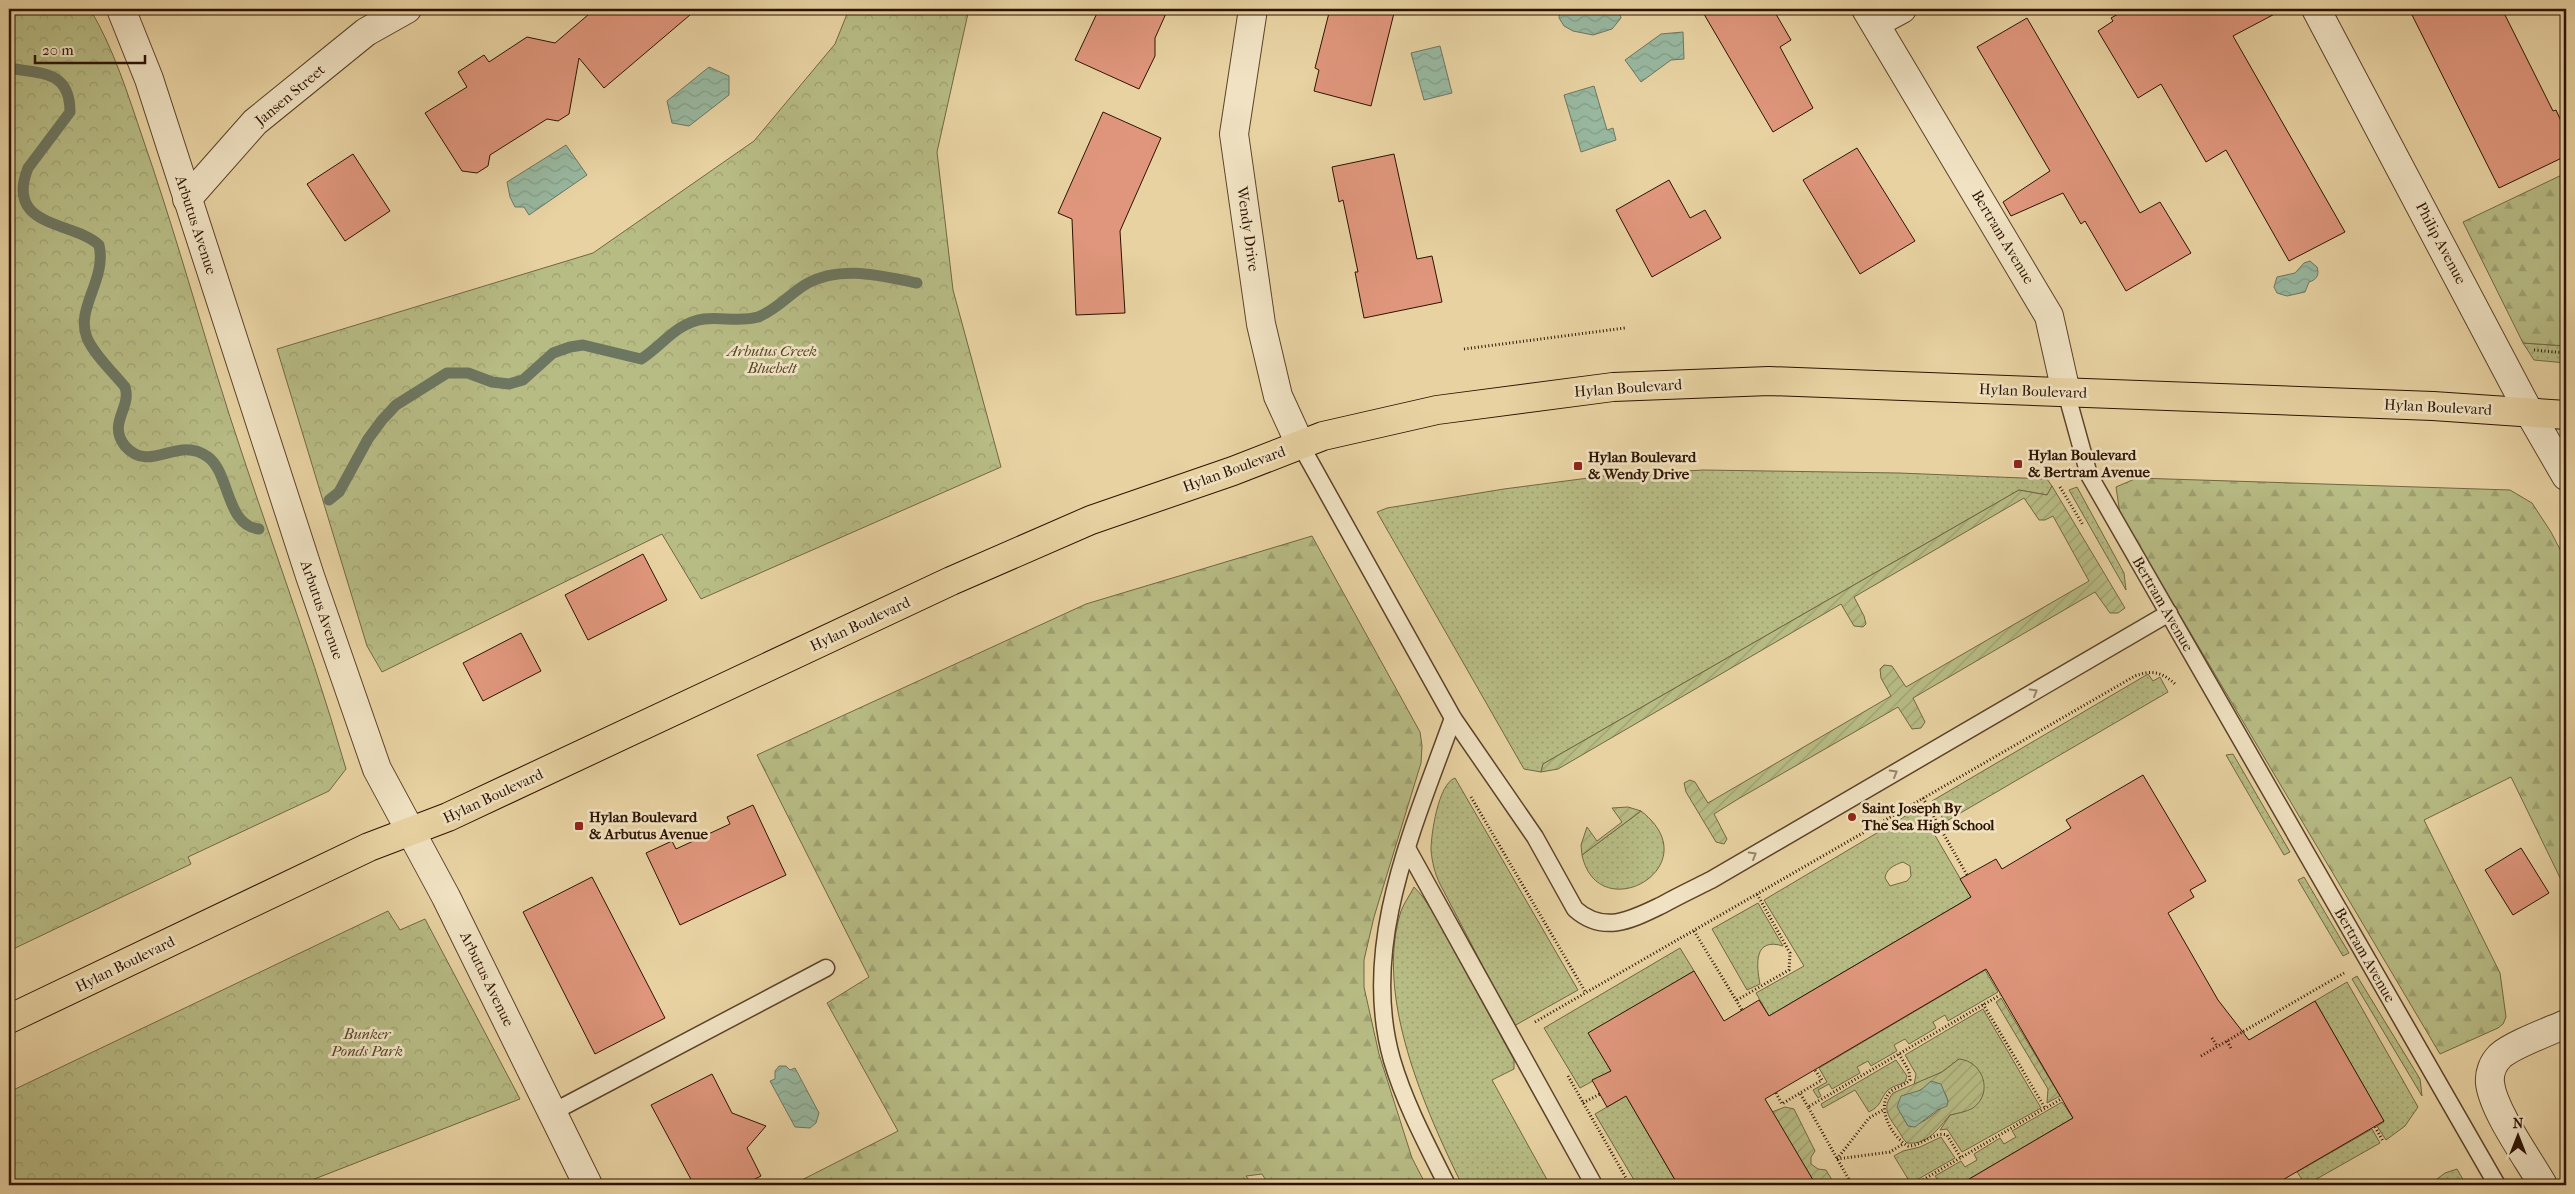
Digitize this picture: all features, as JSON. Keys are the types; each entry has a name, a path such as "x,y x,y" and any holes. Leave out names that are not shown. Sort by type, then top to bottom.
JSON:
{"main road":[{"name":"Hylan Boulevard","path":"9,1019 368,847 458,813 951,580 1091,520 1233,471 1300,444 1352,428 1437,410 1547,395 1654,384 1769,381 2433,406 2566,415"}],"street":[{"name":"Arbutus Avenue","path":"121,9 149,79 310,576 374,760 412,831 588,1185"},
{"name":"Jansen Street","path":"187,199 255,122 366,32 407,9"},
{"name":"Wendy Drive","path":"1253,9 1234,134 1265,341 1278,396 1300,444"},
{"path":"1871,16 1902,9"},
{"name":"Philip Avenue","path":"2316,9 2529,412 2566,476"},
{"name":"Bertram Avenue","path":"1871,16 2049,316 2066,392"},
{"path":"2543,1185 2496,1105 2490,1087 2490,1074 2493,1064 2502,1054 2566,1024"}],"lane":[{"name":"Bertram Avenue","path":"2066,392 2089,474 2497,1185"},
{"path":"1300,444 1453,718 1535,837 1575,909 1591,920 1612,924 1633,920 1711,880 2169,613"},
{"path":"1447,1185 1414,1118 1392,1059 1381,995 1386,927 1407,848 1453,718"},
{"path":"1407,848 1594,1185"},
{"path":"553,1112 826,968"}],"path":[{"path":"1464,349 1625,328"},
{"path":"2528,350 2566,353"},
{"path":"1529,1026 2135,676 2143,672 2157,672 2178,687"},
{"path":"1468,792 1586,993"},
{"path":"1923,798 1967,875"},
{"path":"1737,1000 1789,970 1790,953 1757,894"},
{"path":"1694,931 1742,1010"},
{"path":"2340,965 2350,981"},
{"path":"2201,1056 2345,973"},
{"path":"1808,1107 2000,995"},
{"path":"1983,1004 2045,1108"},
{"path":"1537,1021 1541,1029"},
{"path":"2212,1038 2217,1046"},
{"path":"2227,1041 2232,1050"},
{"path":"1899,1054 1910,1071 1910,1080 1890,1093 1885,1099 1884,1116 1903,1144 1912,1146 1944,1134 1947,1135 1961,1158"},
{"path":"1776,1093 1782,1104 1822,1080 1815,1070"},
{"path":"1566,1073 1630,1185"},
{"path":"1800,1093 1852,1185"},
{"path":"1583,1103 1600,1094"},
{"path":"1914,1185 2061,1099"},
{"path":"1837,1159 1869,1118 1883,1110"},
{"path":"2375,1127 2383,1141"},
{"path":"1837,1159 1890,1152 1903,1144"}],"green space":[{"path":"9,9 90,9 99,24 126,89 153,167 246,467 315,668 346,769 329,791 188,857 191,864 9,951"},
{"name":"Arbutus Creek Bluebelt","path":"849,9 969,9 937,152 953,290 1001,467 701,599 662,534 382,672 367,646 277,349 593,253 754,141 835,44"},
{"path":"2566,173 2566,346 2523,343 2463,222"},
{"path":"2523,343 2566,346 2566,363 2534,360"},
{"path":"1703,470 1899,473 2047,479 2052,486 2047,495 2019,490 1543,764 1541,772 1524,769 1377,512 1387,508 1504,489 1604,476"},
{"path":"2137,478 2510,490 2532,503 2551,532 2566,561 2566,890 2511,777 2424,820 2500,973 2506,1017 2503,1024 2498,1028 2440,1054 2120,514 2116,487"},
{"path":"2052,486 2125,608 2118,613 2110,613 2095,592 1913,698 1925,722 1921,728 1912,729 1898,707 1738,799 1714,814 1727,839 1724,844 1716,842 1686,792 1684,783 1690,780 1695,782 1708,803 1891,696 1881,678 1880,669 1884,665 1892,666 1906,687 2089,581 2053,516 2045,520 2039,520 2024,498 1854,597 1864,616 1866,624 1863,627 1854,626 1841,604 1558,769 1541,772 1543,764 2019,490 2047,495"},
{"path":"2077,487 2124,573 2126,590 2069,490"},
{"path":"1312,536 1420,732 1422,746 1421,763 1374,917 1364,960 1364,987 1379,1054 1412,1158 1426,1185 1269,1185 1262,1174 1246,1176 1253,1185 792,1185 898,1131 827,1003 869,977 757,755 1086,604"},
{"path":"2148,674 2153,681 2160,677 2168,692 1945,822 1932,801"},
{"path":"2233,754 2290,852 2284,855 2226,755"},
{"path":"1455,778 1578,990 1514,1026 1440,884 1434,868 1431,850 1432,833 1437,811 1444,790 1449,782"},
{"path":"1628,807 1641,811 1582,855 1581,845 1587,827 1597,841 1622,822 1612,808"},
{"path":"1919,808 1971,897 1769,1016 1756,993 1804,966 1764,900","holes":["1903,862 1910,866 1911,876 1907,881 1890,886 1885,878 1889,870"]},
{"path":"1641,811 1660,832 1664,852 1658,869 1644,882 1626,889 1608,888 1592,877 1582,855"},
{"path":"2304,877 2349,953 2343,956 2298,880"},
{"path":"1414,887 1436,917 1514,1060 1514,1069 1492,1080 1550,1185 1462,1185 1448,1155 1419,1087 1399,1015 1394,979 1394,944 1401,911"},
{"path":"1758,903 1783,946 1767,945 1762,949 1758,961 1760,984 1747,990 1712,929"},
{"name":"Bunker Ponds Park","path":"388,911 400,930 425,919 520,1099 299,1185 9,1185 9,1092"},
{"path":"1680,948 1694,971 1589,1033 1611,1071 1580,1088 1544,1028"},
{"path":"1985,970 1998,992 1948,1021 1945,1015 1933,1022 1936,1028 1909,1044 1905,1039 1894,1045 1897,1051 1871,1066 1868,1061 1857,1067 1860,1073 1832,1089 1829,1084 1818,1090 1821,1096 1818,1098 1813,1090 1827,1082 1819,1068"},
{"path":"2357,976 2420,1079 2422,1096 2352,979"},
{"path":"2347,982 2418,1107 2405,1126 2386,1140 2377,1126 2384,1122 2315,1001"},
{"path":"2001,998 2060,1096 2047,1103 2048,1089 1996,1002"},
{"path":"1983,1009 2041,1108 1962,1152 1947,1129 1940,1130 1950,1115 1970,1108 1978,1102 1983,1093 1959,1059 1942,1072 1914,1085 1916,1074 1905,1055"},
{"path":"1959,1059 1967,1061 1980,1071 1984,1086 1983,1094 1973,1108 1950,1115 1932,1135 1915,1143 1907,1143 1888,1113 1888,1102 1893,1093 1942,1072","holes":["1924,1088 1945,1093 1948,1101 1940,1109 1924,1121 1908,1126 1899,1110 1904,1095 1911,1095"]},
{"path":"1896,1060 1907,1076 1905,1082 1889,1089 1878,1105 1869,1112 1855,1090 1823,1108 1821,1104"},
{"path":"1626,1096 1678,1185 1665,1185 1661,1179 1649,1185 1637,1185 1595,1114"},
{"path":"2062,1102 2073,1118 1959,1185 1932,1185 1939,1182 1935,1176 1961,1161 1965,1167 1977,1160 1974,1154 2000,1138 2004,1144 2016,1137 2012,1131"},
{"path":"1785,1107 1794,1109 1815,1151 1811,1157 1811,1164 1818,1169 1826,1170 1835,1185 1816,1185 1772,1112"},
{"path":"2372,1129 2380,1143 2306,1185 2297,1172"},
{"path":"1941,1137 1955,1158 1908,1185 1898,1185 1908,1179 1894,1156"},
{"path":"2457,1169 2466,1185 2429,1185 2445,1173"}],"water":[{"path":"1560,9 1619,9 1621,18 1612,29 1593,35 1573,31 1564,26 1559,18"},
{"path":"1683,32 1684,59 1671,60 1641,82 1625,60 1661,34"},
{"path":"1440,46 1452,93 1424,100 1411,53"},
{"path":"709,67 729,76 729,95 689,126 672,123 667,101"},
{"path":"1594,86 1607,130 1613,128 1616,140 1581,152 1564,95"},
{"path":"566,145 587,175 529,215 524,207 515,207 510,197 507,182"},
{"path":"2310,261 2317,267 2318,275 2309,282 2305,292 2287,296 2277,293 2274,287 2277,277 2295,273 2304,263"},
{"path":"779,1066 786,1066 790,1070 795,1068 819,1113 816,1123 810,1128 795,1127 770,1081 775,1079 775,1071"},
{"path":"1931,1081 1941,1084 1948,1101 1947,1106 1937,1110 1915,1127 1908,1126 1897,1107 1901,1096 1921,1090"}],"building":[{"path":"595,9 697,9 604,88 579,58 569,114 558,121 547,119 490,155 488,166 477,173 462,171 425,113 467,87 458,72 484,55 489,62 527,37 555,43"},
{"path":"1099,9 1168,9 1155,38 1155,56 1139,89 1075,60"},
{"path":"1330,9 1395,9 1371,106 1314,91 1319,70 1315,68"},
{"path":"1701,9 1773,9 1791,40 1780,47 1813,108 1773,132"},
{"path":"2127,9 2284,9 2233,36 2345,232 2289,261 2226,150 2206,162 2161,84 2138,98 2098,31 2113,21 2111,18"},
{"path":"2409,9 2502,9 2553,111 2556,110 2566,132 2566,156 2499,188"},
{"path":"2027,18 2140,213 2160,202 2191,253 2126,291 2085,221 2081,224 2063,193 2011,216 2003,202 2050,171 1977,47"},
{"path":"1103,112 1161,138 1120,231 1125,313 1076,315 1072,219 1058,213"},
{"path":"1857,148 1915,241 1860,274 1803,180"},
{"path":"353,154 390,211 345,241 307,184"},
{"path":"1394,154 1417,259 1432,256 1442,302 1364,318 1355,272 1358,272 1343,200 1339,202 1332,167"},
{"path":"1669,180 1690,218 1705,210 1721,238 1652,277 1616,210"},
{"path":"643,554 667,600 588,640 565,595"},
{"path":"521,633 541,671 483,701 463,663"},
{"path":"2143,775 2206,881 2190,890 2194,897 2168,913 2218,1000 2249,1040 2315,1001 2384,1121 2274,1185 1959,1185 2073,1118 1986,969 1765,1099 1816,1185 1678,1185 1626,1096 1607,1107 1592,1080 1611,1071 1588,1033 1694,971 1724,1021 1759,1000 1769,1016 1971,897 1960,879 1996,859 2002,869 2071,828 2066,820"},
{"path":"753,805 786,875 680,925 646,853 672,841 676,849 730,824 727,817"},
{"path":"2521,848 2549,893 2513,915 2485,870"},
{"path":"592,877 665,1018 595,1054 523,912"},
{"path":"712,1074 732,1113 766,1126 747,1148 761,1176 743,1185 694,1185 651,1105"}],"waterway":[{"path":"9,68 51,76 65,88 69,98 70,112 28,168 23,188 25,202 33,212 45,220 88,237 99,245 99,270 85,316 84,327 87,338 95,351 125,387 125,402 118,430 120,438 125,446 135,454 145,457 186,450 197,451 208,457 221,475 234,509 240,519 248,526 259,529"},
{"path":"329,500 339,492 368,439 382,420 396,405 447,373 468,373 492,382 509,384 523,380 553,353 583,345 641,359 670,335 694,321 758,317 771,310 808,283 834,274 876,275 917,283"}],"place":[{"name":"Hylan Boulevard & Bertram Avenue","path":"2018,464"},
{"name":"Hylan Boulevard & Wendy Drive","path":"1578,466"},
{"name":"Saint Joseph By The Sea High School","path":"1852,817"},
{"name":"Hylan Boulevard & Arbutus Avenue","path":"579,826"}]}
